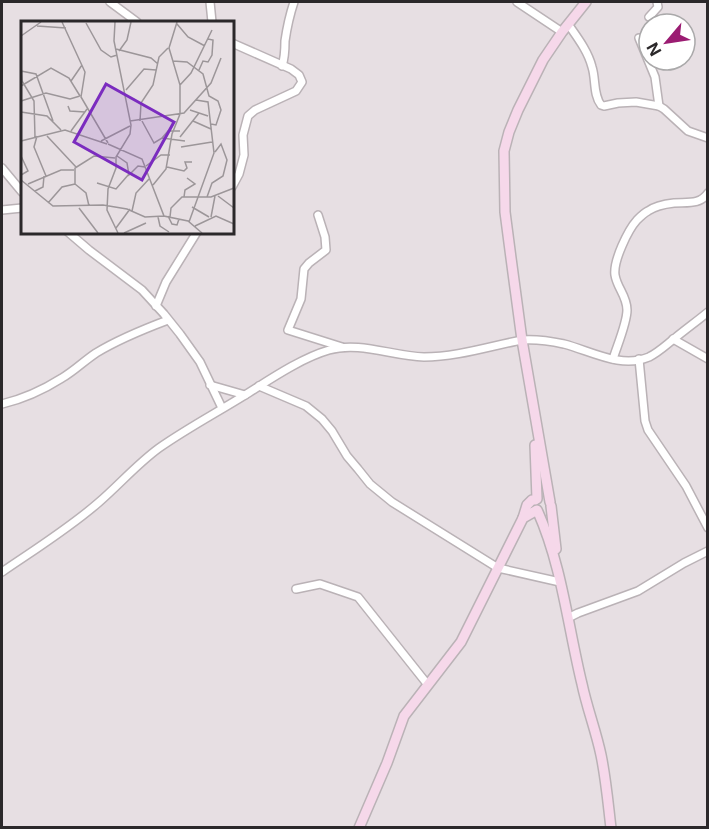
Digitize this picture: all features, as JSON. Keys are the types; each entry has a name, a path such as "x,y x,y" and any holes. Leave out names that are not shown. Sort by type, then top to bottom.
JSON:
{"main road":[{"path":"586,2 543,60 509,132 504,151 505,212 522,340 550,504 560,582 582,686 606,779 611,828"},
{"path":"536,419 537,505 558,570"},
{"path":"359,828 387,764 404,716 461,642 523,519 543,496 550,504 550,509 545,513 537,505"}],"street":[{"path":"110,2 136,21"},
{"path":"210,2 212,21"},
{"path":"282,66 285,58 285,40 294,2"},
{"path":"517,2 565,28 584,49 592,65 597,98 601,105 636,102 658,106 688,130 708,138"},
{"path":"234,44 299,75 302,82 296,91 255,110 248,116 243,135 244,155 234,183"},
{"path":"653,72 658,106"},
{"path":"2,168 21,191"},
{"path":"613,359 627,310 625,294 615,276 615,267 630,229 637,219 649,210 662,205 699,201 708,193"},
{"path":"2,210 21,208"},
{"path":"318,215 325,237 326,250 304,269 301,299 288,330 342,347"},
{"path":"70,234 142,290 156,306 200,362 222,408"},
{"path":"156,306 166,282 195,234"},
{"path":"2,572 77,520 159,448 259,386 327,350 342,347 363,348 424,357 453,354 522,340 546,340 613,359 630,361 647,358 661,350 708,312"},
{"path":"2,404 38,392 117,341 168,320"},
{"path":"673,339 708,359"},
{"path":"639,359 645,421 648,430 686,486 708,528"},
{"path":"210,385 245,395"},
{"path":"259,386 306,406 322,419 347,456 370,484 392,502 498,568 560,582"},
{"path":"568,618 638,591 708,551"},
{"path":"296,589 320,584 358,597 428,685"}]}
